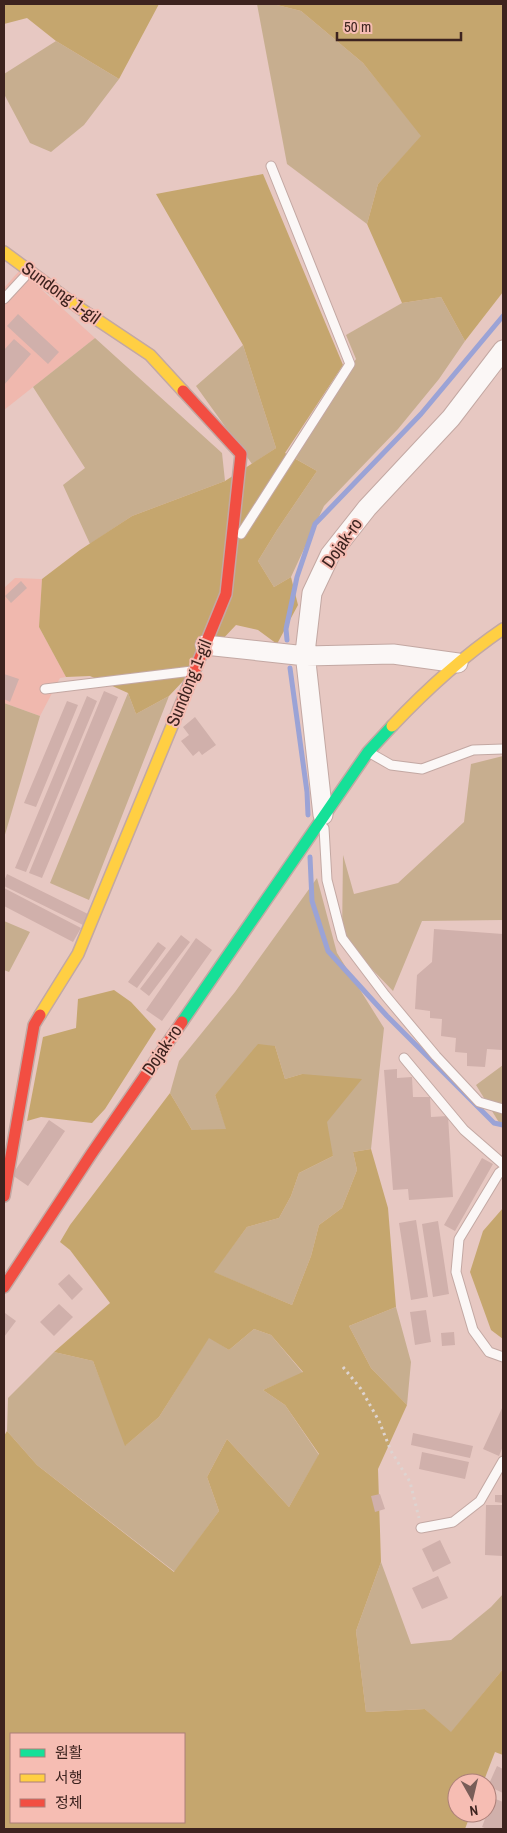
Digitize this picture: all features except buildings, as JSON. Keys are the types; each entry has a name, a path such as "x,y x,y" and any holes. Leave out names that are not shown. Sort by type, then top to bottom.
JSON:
{"street":[{"name":"Sundong 1-gil","path":"4,252 78,307 150,355 241,454 226,594 78,954 34,1025 4,1196"},
{"name":"Dojak-ro","path":"323,815 306,656 312,593 330,555 367,508 451,418 503,350"},
{"name":"Dojak-ro","path":"4,1287 92,1153 368,752 421,695 480,644 503,629"},
{"path":"205,645 306,656 393,654 458,663"}],"lane":[{"path":"230,551 350,364 271,166"},
{"path":"4,299 30,271"},
{"path":"46,689 194,671"},
{"path":"368,752 391,765 422,769 472,750 503,749"},
{"path":"323,815 327,880 342,938 385,995 460,1082 479,1102 503,1109"},
{"path":"404,1058 464,1130 503,1164"},
{"path":"503,1170 459,1239 456,1272 473,1330 489,1352 503,1357"},
{"path":"421,1528 453,1522 480,1501 503,1461"}],"path":[{"path":"343,1368 361,1389 379,1422 391,1451 410,1482 421,1528"}],"shaded area":[{"path":"4,4 159,4 119,79 56,41 27,18 4,24"},
{"path":"257,4 273,4 301,11 363,63 422,136 378,184 367,224 287,164"},
{"path":"273,4 500,4 503,6 503,292 465,341 441,297 402,303 367,224 378,184 421,136 363,63 301,11"},
{"path":"56,41 119,79 84,125 51,152 30,143 4,94 4,74"},
{"path":"263,174 343,365 285,453 317,471 258,561 274,587 291,577 298,605 277,644 258,630 236,625 169,696 136,714 128,693 90,676 66,677 39,627 42,579 80,550 132,516 225,481 276,448 243,345 156,194"},
{"path":"20,270 95,338 4,410 4,288"},
{"path":"441,297 465,341 439,379 398,429 324,506 291,577 274,587 258,561 317,471 294,458 356,359 346,335 402,303"},
{"path":"95,338 222,453 225,481 132,516 90,544 63,485 85,468 33,387"},
{"path":"243,345 276,448 252,464 196,386"},
{"path":"15,578 42,579 39,627 66,677 60,678 40,716 4,703 4,588"},
{"path":"128,693 136,714 169,696 89,900 50,883"},
{"path":"4,703 40,716 4,838"},
{"path":"503,756 503,920 422,921 393,991 342,938 343,855 354,894 398,883 464,822 471,764"},
{"path":"317,878 337,953 384,1028 371,1149 353,1152 357,1170 342,1208 319,1225 311,1256 292,1305 213,1272 247,1227 279,1218 291,1196 299,1173 333,1156 302,1074 285,1079 275,1046 224,1085 215,1095 227,1130 192,1130 170,1093 179,1061 235,992"},
{"path":"4,921 30,932 9,972 4,970"},
{"path":"114,990 131,1002 156,1029 105,1109 92,1123 41,1117 27,1121 43,1037 76,1028 78,999"},
{"path":"258,1044 275,1046 285,1079 302,1074 362,1079 327,1122 333,1156 299,1173 291,1196 279,1218 247,1227 214,1272 292,1305 311,1256 319,1225 342,1208 357,1170 353,1152 371,1149 388,1208 396,1307 349,1326 371,1368 407,1405 378,1469 381,1562 356,1631 366,1712 425,1709 451,1732 503,1669 503,1755 495,1752 487,1773 447,1773 447,1823 467,1823 465,1829 4,1829 4,1436 7,1431 37,1465 174,1572 219,1511 207,1477 227,1439 289,1507 319,1454 285,1405 263,1390 303,1372 271,1335 254,1329 229,1350 209,1338 159,1417 125,1446 93,1361 54,1352 110,1303 70,1250 60,1242 70,1225 170,1093 192,1130 226,1129 215,1095"},
{"path":"503,1065 503,1129 476,1085"},
{"path":"503,1208 503,1339 491,1330 470,1272 483,1231"},
{"path":"396,1307 411,1362 407,1405 371,1368 349,1326"},
{"path":"254,1329 271,1335 303,1373 263,1390 285,1405 319,1455 289,1507 227,1439 207,1477 219,1511 175,1572 37,1465 7,1431 8,1398 54,1352 93,1361 126,1445 159,1417 209,1337 229,1350"},
{"path":"381,1562 411,1644 451,1640 491,1607 503,1594 503,1669 451,1733 425,1709 366,1712 356,1631"}],"waterway":[{"path":"287,640 286,629 297,577 315,524 421,414 503,316"},
{"path":"290,668 307,792 308,815"},
{"path":"310,857 312,901 328,951 387,1016 494,1123 503,1125"}],"traffic: fast":[{"path":"182,1022 368,752 392,726"}],"traffic: slow":[{"path":"4,252 78,307 150,355 183,391"},
{"path":"392,726 445,674 503,629"},
{"path":"40,1015 78,954 179,709"}],"traffic: jam":[{"path":"179,709 226,594 241,454 183,391"},
{"path":"4,1196 34,1025 40,1015"},
{"path":"4,1287 92,1153 182,1022"}]}
